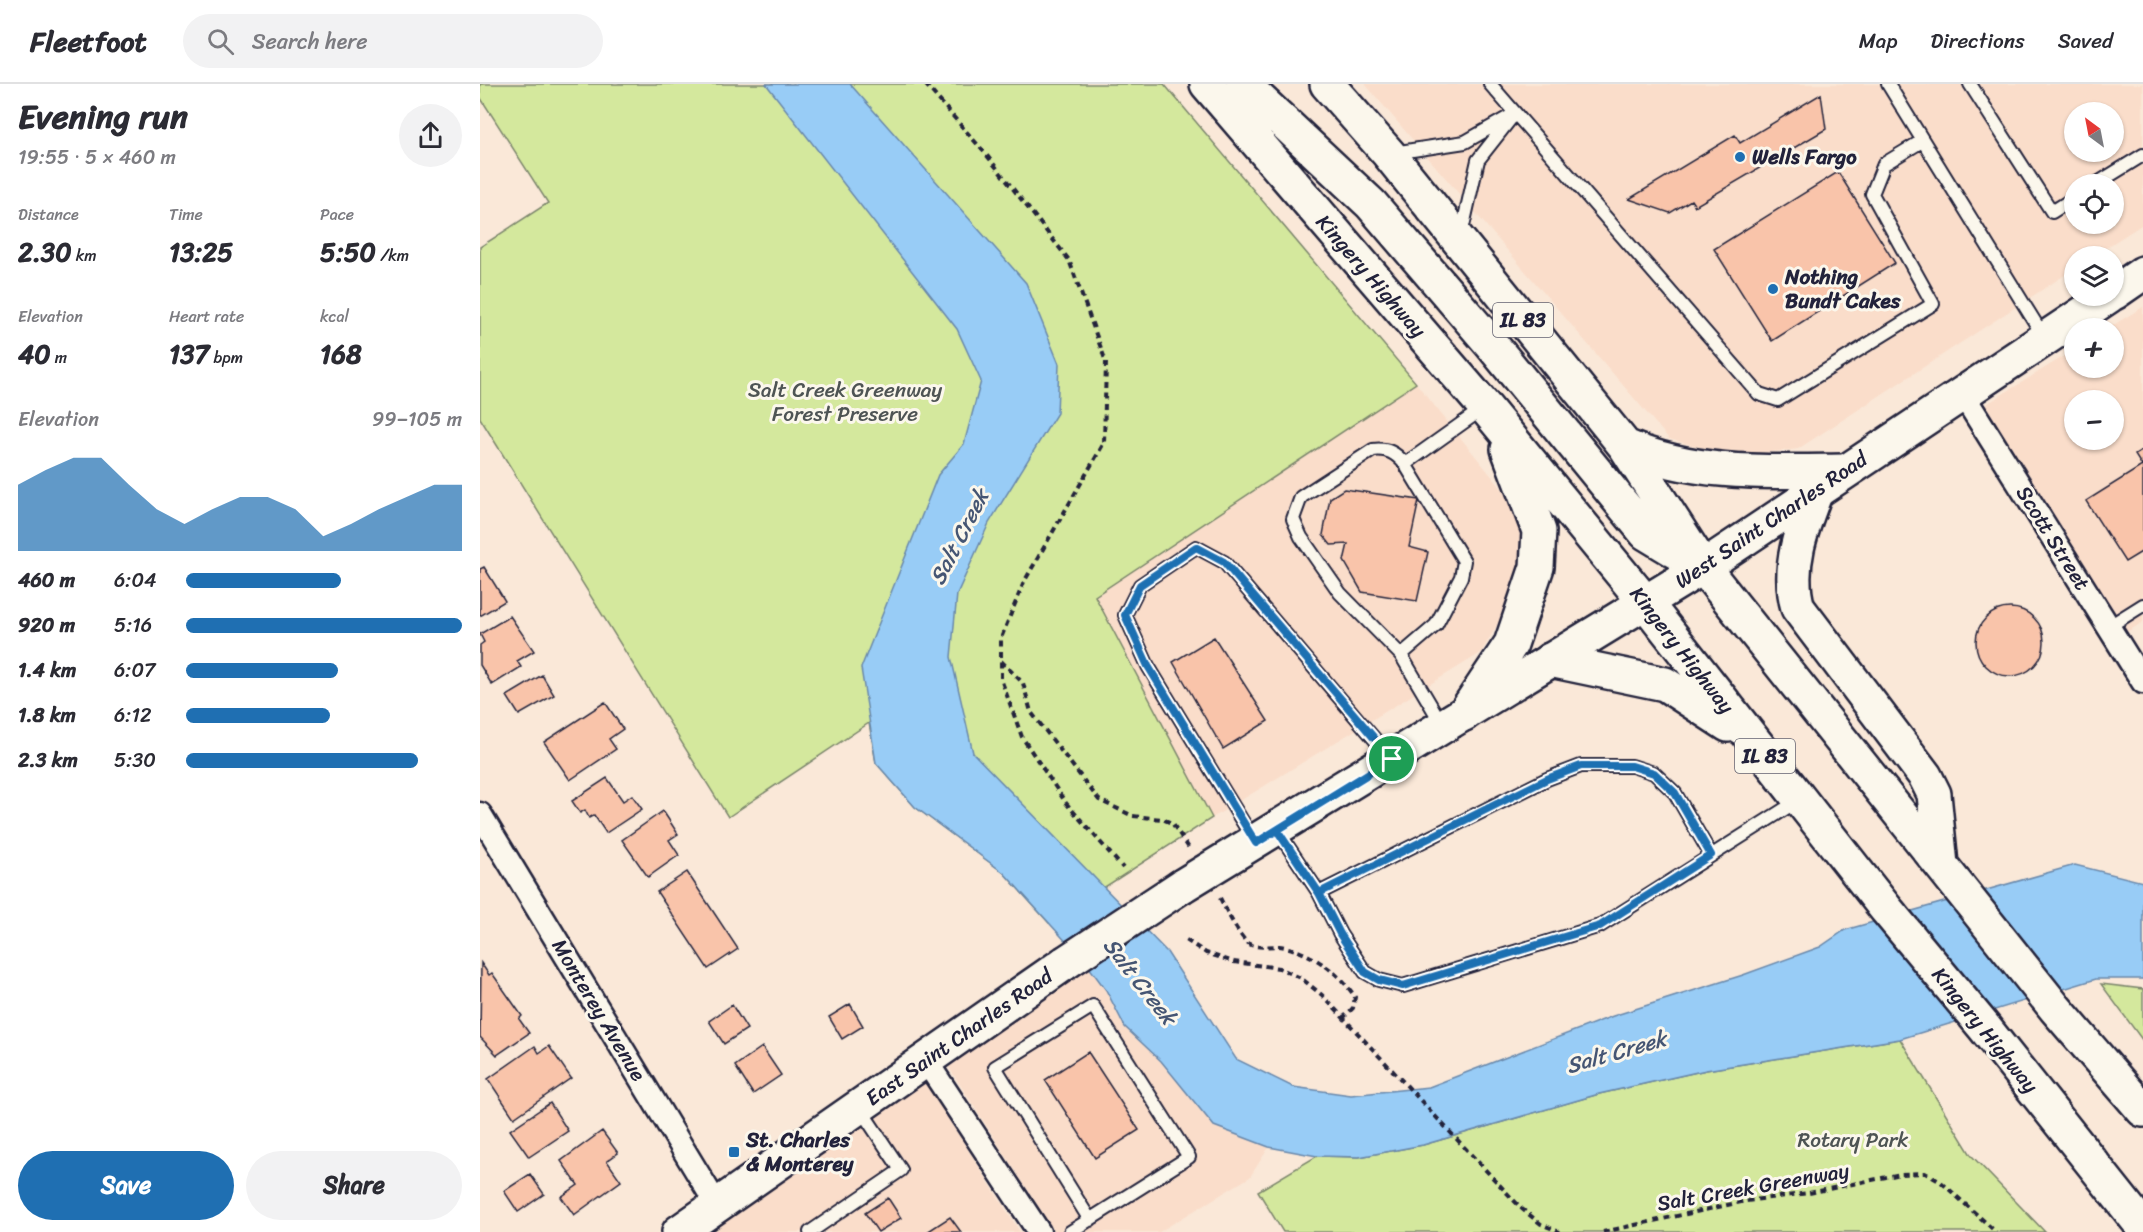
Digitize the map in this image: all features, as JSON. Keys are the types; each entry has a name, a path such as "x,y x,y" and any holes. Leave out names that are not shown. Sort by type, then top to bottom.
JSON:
{"main road":[{"name":"Kingery Highway","path":"1207,84 1492,416 1645,602 1799,800 2143,1227"},
{"path":"1243,84 1371,204 1492,345 1646,533 1703,567"},
{"name":"IL 83","path":"1327,84 1388,153 1624,446 1703,567 2055,1008 2143,1110"},
{"path":"2124,285 2143,273"},
{"name":"West Saint Charles Road","path":"1182,886 1703,567 2094,306"},
{"path":"1454,720 1511,644 1537,567 1539,531 1492,416"},
{"path":"1624,446 1656,460 1725,470 1844,471"},
{"path":"1817,489 1801,532 1793,574 1792,589 1798,608 1925,776 1934,794 1950,876"},
{"path":"1550,660 1665,684 1685,695 1756,745"},
{"name":"East Saint Charles Road","path":"679,1232 1065,963 1182,886"}],"street":[{"name":"Scott Street","path":"1962,393 2143,682"},
{"name":"Monterey Avenue","path":"480,814 717,1205"},
{"path":"926,1061 1039,1232"}],"lane":[{"path":"1490,84 1759,394 1778,400 1933,304 1872,194 1884,164 1922,141"},
{"path":"1888,84 2045,338"},
{"path":"1970,84 2052,212 2064,204"},
{"path":"1388,153 1465,142 1515,113"},
{"path":"1459,242 1478,160 1515,113"},
{"path":"2112,174 2143,155"},
{"path":"1405,464 1492,416"},
{"path":"1401,655 1436,625 1461,577 1464,561 1405,464 1390,451 1373,450 1300,497 1293,519 1301,537 1340,593 1401,655 1454,720"},
{"path":"1392,759 1224,562 1196,547 1140,585 1125,615 1148,666 1266,836 1319,893 1340,934 1365,972 1379,980 1403,986 1600,926 1799,800"},
{"path":"2109,627 2143,605"},
{"path":"1319,893 1547,779 1581,766 1632,766 1654,773 1675,793 1711,855"},
{"path":"1070,1232 1090,1220 1189,1157 1093,1006 995,1068 1090,1220"},
{"path":"810,1232 901,1170 859,1107"}],"path":[{"path":"925,84 984,153 1069,260 1106,362 1104,443 1024,582 1001,638 1001,679 1022,737 1066,803 1123,868"},
{"path":"1001,660 1023,683 1031,712 1099,800 1133,816 1162,819 1172,823 1185,843"},
{"path":"1226,909 1244,940 1252,945 1282,946 1313,958 1345,981 1355,997 1353,1008 1343,1018"},
{"path":"1186,940 1224,959 1279,968 1301,978 1322,995 1509,1195 1541,1224 1560,1232"},
{"name":"Salt Creek Greenway","path":"1603,1232 1746,1201 1809,1193 1901,1174 1925,1173 1941,1182 1995,1232"}],"shaded area":[{"path":"1365,84 2143,84 2143,224 2109,246 2064,246 2064,276 1798,449 1733,456 1669,439"},
{"path":"2143,307 2143,622 2127,632 1985,405 2064,356 2064,378 2124,378 2124,318"},
{"path":"1416,383 1511,500 1529,538 1520,577 1505,611 1481,653 1212,818 1095,596"},
{"path":"1089,967 1106,990 1125,1027 1161,1061 1214,1126 1269,1147 1250,1177 1159,1232 1055,1232 946,1063"},
{"path":"923,1079 1020,1232 701,1232"}],"green space":[{"name":"Salt Creek Greenway Forest Preserve","path":"480,84 1164,84 1416,383 1095,596 1212,818 1049,923 1004,873 915,807 876,763 869,723 728,817 480,418 480,247 548,203 480,97"},
{"path":"2101,984 2143,989 2143,1041"},
{"name":"Rotary Park","path":"1900,1039 1971,1155 2045,1232 1283,1232 1258,1191 1317,1156 1359,1157 1423,1145 1599,1094 1706,1070"}],"water":[{"name":"Salt Creek","path":"766,84 850,84 1026,283 1059,364 1057,413 989,523 957,594 951,657 973,753 1167,952 1236,1059 1293,1087 1351,1095 1429,1087 1613,1016 1743,975 1820,947 1845,930 2075,865 2143,882 2143,979 2096,979 1900,1039 1706,1070 1599,1094 1423,1145 1359,1157 1317,1156 1269,1147 1214,1126 1161,1061 1125,1027 1106,990 1089,967 1004,873 915,807 876,763 861,668 938,475 964,444 981,381 957,329"}],"building":[{"name":"Wells Fargo","path":"1821,94 1826,129 1695,206 1691,200 1670,213 1629,199 1735,135 1740,143"},
{"path":"1838,172 1895,263 1772,341 1714,249"},
{"path":"2143,450 2143,551 2125,562 2086,501 2142,466 2135,455"},
{"path":"1344,489 1419,500 1409,547 1428,552 1417,601 1362,592 1344,561 1348,544 1331,545 1323,535 1330,498"},
{"path":"484,567 505,601 480,616 480,569"},
{"path":"2010,608 2023,611 2034,618 2041,629 2044,642 2041,655 2034,666 2023,673 2010,676 1997,673 1986,666 1979,655 1976,642 1979,629 1986,618 1997,611"},
{"path":"510,616 534,651 517,661 521,667 492,685 480,665 480,645 484,642 480,634"},
{"path":"1214,637 1268,721 1223,749 1173,662"},
{"path":"542,675 554,695 519,715 507,696"},
{"path":"605,702 623,729 609,739 616,749 570,780 544,742"},
{"path":"607,778 623,801 632,795 642,809 606,833 594,815 589,818 585,810 580,813 572,801"},
{"path":"663,811 678,834 669,840 679,855 648,877 622,840"},
{"path":"687,872 738,949 708,969 657,892"},
{"path":"481,963 489,975 492,973 522,1016 519,1019 529,1033 497,1055 480,1037"},
{"path":"850,1004 863,1026 842,1039 829,1017"},
{"path":"732,1005 747,1029 724,1044 709,1021"},
{"path":"535,1046 539,1053 549,1046 571,1078 514,1118 488,1079"},
{"path":"762,1047 781,1075 753,1094 735,1066"},
{"path":"1088,1052 1139,1130 1095,1158 1045,1080"},
{"path":"550,1103 568,1131 529,1157 510,1130"},
{"path":"602,1131 618,1153 607,1161 621,1181 574,1215 561,1197 578,1185 561,1161"},
{"path":"530,1174 544,1194 518,1212 504,1191"},
{"path":"888,1198 901,1218 878,1232 865,1213"},
{"path":"950,1217 961,1232 927,1232"}],"place":[{"name":"Wells Fargo","path":"1740,157"},
{"name":"Nothing Bundt Cakes","path":"1773,289"},
{"name":"St. Charles & Monterey","path":"734,1152"}],"route":[{"path":"1392,759 1224,562 1196,547 1140,585 1125,615 1148,666 1256,843 1277,830 1319,893 1340,934 1365,972 1379,980 1403,986 1600,926 1711,855 1675,793 1654,773 1632,766 1581,766 1547,779 1319,893 1277,830 1392,759"}]}
